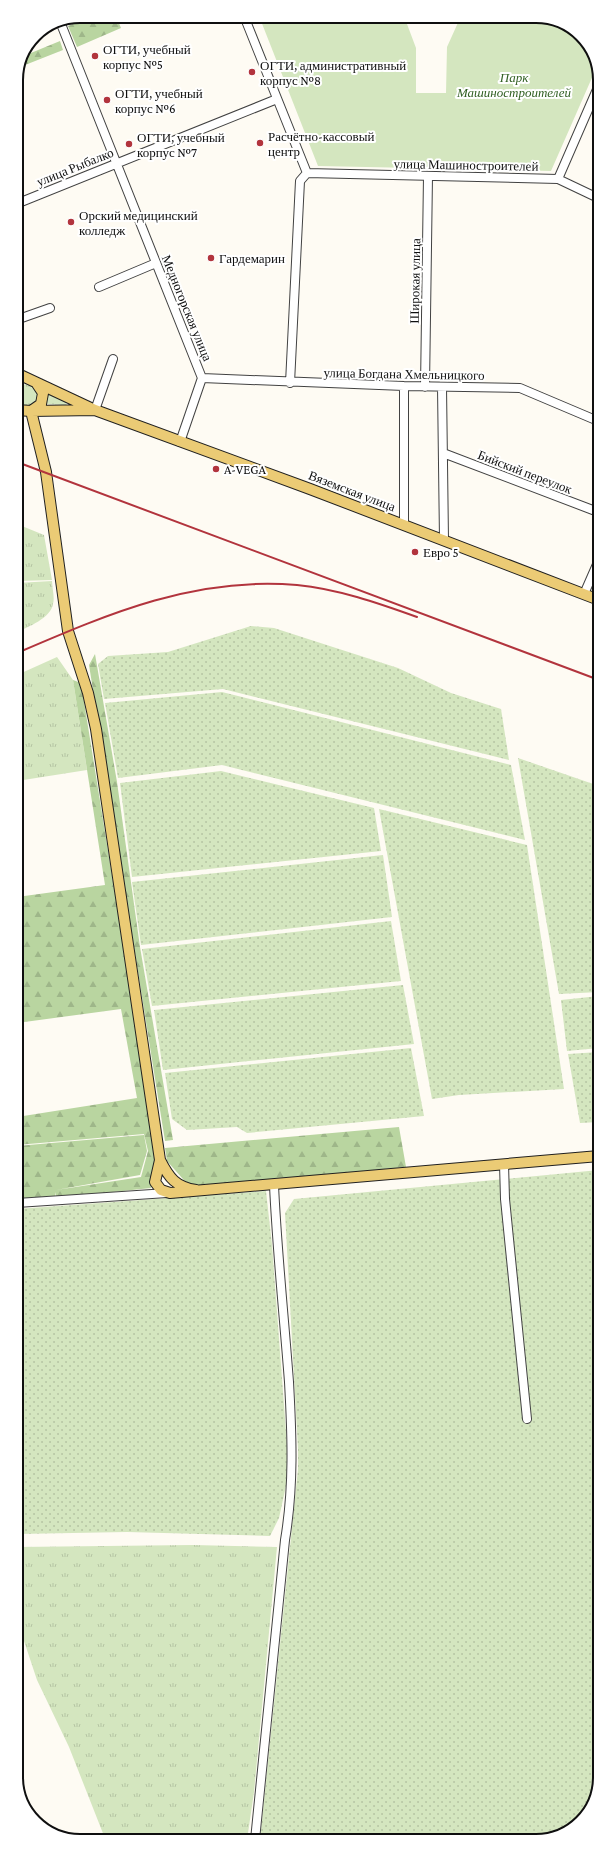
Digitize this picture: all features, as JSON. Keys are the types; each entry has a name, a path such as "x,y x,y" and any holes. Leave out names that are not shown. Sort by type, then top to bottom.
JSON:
{"main road":[{"path":"23,377 41,388 43,397 39,407 31,411"},
{"path":"23,380 35,383"},
{"name":"Вяземская улица","path":"35,383 96,410 444,540 593,598"},
{"path":"23,410 96,410"},
{"path":"31,411 46,472 68,631 88,693 96,729 160,1160 155,1182 161,1190 170,1193 274,1185 593,1157"},
{"path":"160,1160 174,1182 184,1188 196,1190"}],"street":[{"path":"247,23 276,99 308,173 300,181 290,383"},
{"name":"Медногорская улица","path":"63,26 202,378"},
{"path":"558,179 593,98"},
{"name":"улица Рыбалко","path":"23,201 276,99"},
{"name":"улица Машиностроителей","path":"308,173 558,179 593,196"},
{"name":"Широкая улица","path":"425,387 428,176"},
{"path":"99,287 156,263"},
{"path":"23,318 50,308"},
{"path":"96,410 113,359"},
{"path":"180,442 202,378"},
{"name":"улица Богдана Хмельницкого","path":"202,378 290,383 520,388 593,419"},
{"path":"404,386 404,525"},
{"path":"442,387 444,540"},
{"name":"Бийский переулок","path":"443,454 593,510"},
{"path":"584,594 593,573"},
{"path":"504,1164 505,1199 527,1419"},
{"path":"256,1834 285,1540 290,1514 292,1477 293,1441 274,1185"},
{"path":"23,1203 170,1193"}],"green space":[{"path":"80,23 119,23 121,28 77,47 68,26"},
{"name":"Парк Машиностроителей","path":"262,23 407,23 416,48 416,93 446,93 447,47 458,23 540,23 558,27 579,42 591,65 593,75 551,171 318,166"},
{"path":"60,41 63,50 25,65 30,53"},
{"path":"23,384 34,386 40,395 34,406 23,407"},
{"path":"47,393 67,402 66,405 45,404"},
{"path":"23,526 44,535 52,580 23,581"},
{"path":"52,581 54,598 51,609 44,618 23,629 23,583"},
{"path":"251,626 274,628 398,668 451,693 501,709 509,760 223,689 104,699 98,664 108,656 168,652"},
{"path":"95,654 117,782 140,947 173,1140 165,1141 89,665"},
{"path":"57,657 73,680 87,770 23,780 23,672"},
{"path":"73,680 81,683 158,1161 151,1188 56,1198 56,1192 55,1197 23,1200 23,1145 144,1135 147,1151 140,1175 56,1190 141,1177 148,1151 144,1134 23,1144 23,1116 137,1098 121,1009 23,1022 23,896 105,885"},
{"path":"222,692 511,765 525,840 222,765 118,778 105,703"},
{"path":"518,758 593,784 593,992 559,994"},
{"path":"221,771 374,808 381,851 132,877 120,783"},
{"path":"379,809 527,845 564,1089 459,1095 432,1099"},
{"path":"383,855 392,917 141,945 132,882"},
{"path":"391,921 401,981 152,1006 142,949"},
{"path":"403,985 414,1044 163,1070 154,1010"},
{"path":"593,997 593,1049 567,1051 561,1000"},
{"path":"411,1048 424,1116 247,1133 237,1127 187,1130 172,1119 165,1073"},
{"path":"593,1052 593,1122 580,1123 568,1054"},
{"path":"399,1127 406,1167 190,1187 167,1161 165,1148"},
{"path":"593,1171 593,1784 587,1802 581,1812 568,1824 558,1830 543,1834 261,1834 298,1469 285,1213 294,1199"},
{"path":"266,1191 272,1245 289,1472 279,1518 270,1536 127,1532 23,1534 23,1209"},
{"path":"193,1545 277,1547 254,1792 248,1834 103,1834 69,1747 37,1680 23,1638 23,1547"}],"railway":[{"path":"23,464 593,678"},
{"path":"23,651 119,612 153,601 188,592 223,586 259,584 312,587 358,597 417,617"}],"place":[{"name":"ОГТИ, учебный корпус №5","path":"95,56"},
{"name":"ОГТИ, административный корпус №8","path":"252,72"},
{"name":"ОГТИ, учебный корпус №6","path":"107,100"},
{"name":"Расчётно-кассовый центр","path":"260,143"},
{"name":"ОГТИ, учебный корпус №7","path":"129,144"},
{"name":"Орский медицинский колледж","path":"71,222"},
{"name":"Гардемарин","path":"211,258"},
{"name":"A-VEGA","path":"216,469"},
{"name":"Евро 5","path":"415,552"}]}
